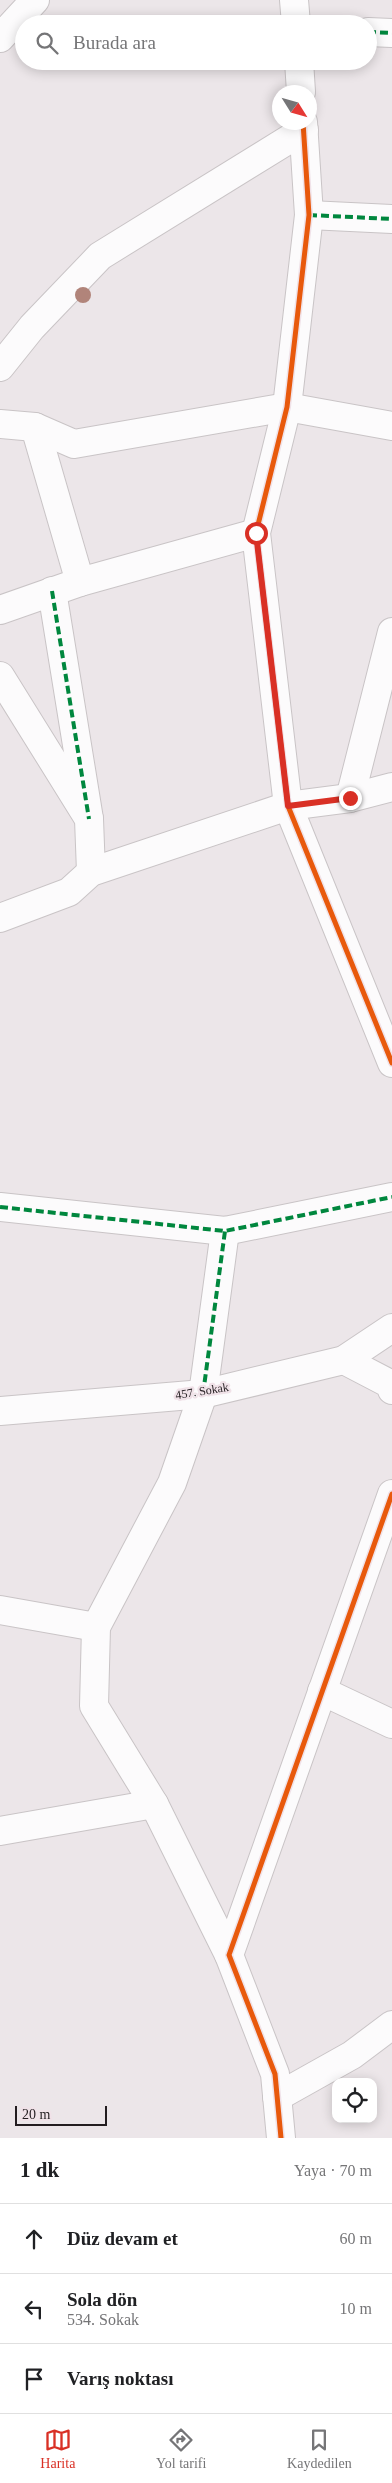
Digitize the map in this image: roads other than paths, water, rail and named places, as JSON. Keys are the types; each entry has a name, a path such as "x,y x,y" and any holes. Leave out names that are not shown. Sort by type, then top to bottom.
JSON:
{"street":[{"path":"21,15 34,0"},
{"path":"294,0 295,15"},
{"path":"0,38 15,21"},
{"path":"377,32 392,33"},
{"path":"300,70 301,85"},
{"path":"0,367 32,327 100,256 298,130"},
{"path":"304,130 309,215 287,407 256,533 288,806 392,1063"},
{"path":"309,215 392,219"},
{"path":"0,424 35,427 74,444 287,407 392,426"},
{"path":"35,427 80,582"},
{"path":"0,610 80,582 256,533"},
{"path":"52,591 89,818 90,872"},
{"path":"350,798 392,632"},
{"path":"0,676 89,818"},
{"path":"0,918 69,892 90,872 288,806 350,798 392,787"},
{"path":"0,1207 224,1231 392,1197"},
{"path":"224,1231 203,1394 172,1483 96,1627 94,1706 154,1804 229,1955 275,2074 281,2138"},
{"path":"391,1387 344,1360 392,1328"},
{"name":"457. Sokak","path":"0,1412 203,1394 344,1360"},
{"path":"229,1955 392,1494"},
{"path":"0,1610 96,1627"},
{"path":"322,1691 392,1724"},
{"path":"0,1831 154,1804"},
{"path":"277,2097 352,2055 392,2025"}]}
